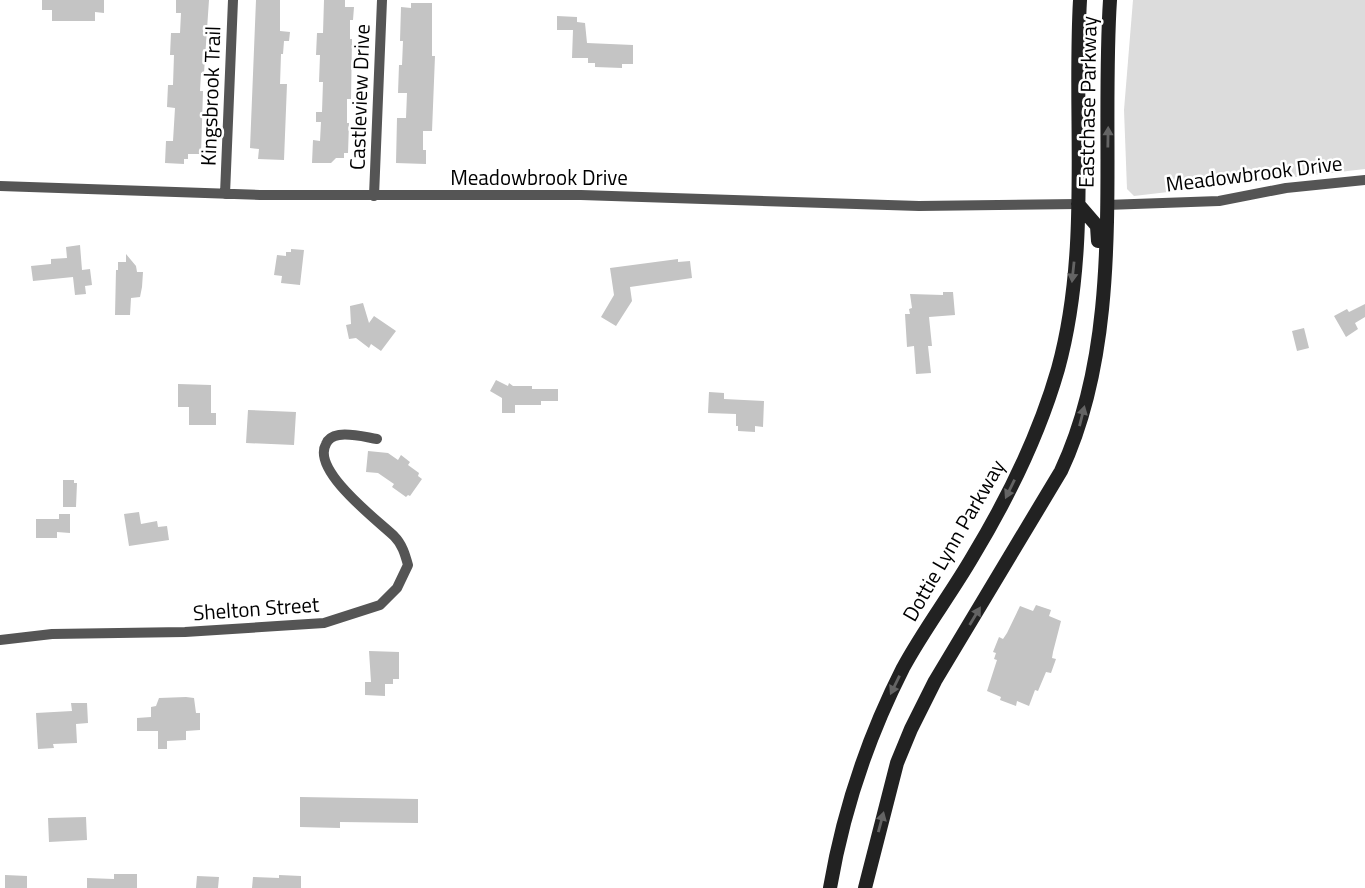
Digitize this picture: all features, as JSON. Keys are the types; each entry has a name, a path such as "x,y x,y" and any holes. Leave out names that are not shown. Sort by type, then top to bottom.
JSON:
{"main road":[{"name":"Eastchase Parkway","path":"1078,204 1077,51 1080,0"},
{"name":"Eastchase Parkway","path":"1106,205 1106,52 1110,0"},
{"path":"1078,204 1097,226 1096,291 1102,312"},
{"name":"Dottie Lynn Parkway","path":"830,888 843,822 878,719 930,621 1001,508 1026,457 1054,381 1070,310 1078,204"},
{"path":"865,888 897,763 911,729 936,681 1061,471 1077,438 1102,312 1106,205"}],"street":[{"name":"Kingsbrook Trail","path":"225,194 233,0"},
{"name":"Castleview Drive","path":"374,196 382,0"},
{"name":"Meadowbrook Drive","path":"1106,205 1219,201 1286,188 1365,180"},
{"name":"Meadowbrook Drive","path":"0,186 225,194 581,195 919,206 1078,204"},
{"name":"Shelton Street","path":"0,639 52,634 185,632 299,626 324,623 380,605 397,588 408,565 404,551 395,537 355,502 323,458 324,446 330,438 340,435 377,439"}],"shaded area":[{"path":"1133,0 1365,0 1365,169 1134,196 1127,189 1124,110"}],"building":[{"path":"42,0 104,0 104,13 95,12 95,21 52,21 52,10 42,10"},
{"path":"176,0 209,0 204,73 201,73 200,91 203,91 201,154 188,154 184,164 165,163 166,141 173,141 175,108 167,107 168,85 173,85 174,55 170,55 171,33 180,33 181,13 176,13"},
{"path":"256,0 280,0 280,31 290,32 289,41 284,41 281,54 280,84 287,84 284,160 258,159 259,149 250,148"},
{"path":"324,0 345,0 345,7 354,7 353,20 350,20 352,39 351,99 347,99 348,153 344,153 344,158 336,158 331,163 312,163 313,140 320,141 321,122 316,122 316,112 322,112 323,82 319,82 320,55 316,55 317,33 323,33"},
{"path":"411,3 432,3 432,56 435,56 432,131 423,131 426,164 396,163 397,118 406,118 407,93 398,93 403,41 400,41 401,7 411,8"},
{"path":"557,16 577,17 577,22 585,23 587,43 633,45 633,64 622,64 622,68 595,67 595,63 588,63 588,58 572,58 573,30 557,30"},
{"path":"80,245 82,270 90,269 92,285 85,286 86,294 75,295 73,277 33,281 31,266 51,264 51,259 67,258 66,247"},
{"path":"291,249 304,250 300,285 281,283 282,276 274,275 277,255 286,256 286,252 291,252"},
{"path":"126,254 136,266 137,272 143,272 142,287 140,297 131,298 130,315 115,315 116,270 118,262 126,262"},
{"path":"678,259 678,262 690,261 692,278 630,287 632,301 616,326 601,317 614,295 610,268"},
{"path":"943,292 953,292 955,315 929,317 931,373 916,374 914,346 907,347 905,314 910,314 909,309 912,308 910,294 943,295"},
{"path":"363,303 369,323 374,316 396,331 381,351 371,344 369,348 356,338 349,339 346,325 351,324 350,306"},
{"path":"1365,304 1365,317 1355,323 1358,329 1346,337 1334,316"},
{"path":"1304,328 1309,348 1297,351 1292,331"},
{"path":"496,380 508,386 509,383 513,386 532,386 532,389 558,389 558,401 541,401 541,405 515,405 515,413 502,413 502,398 490,391"},
{"path":"178,384 211,385 211,413 216,413 216,425 189,425 189,407 178,407"},
{"path":"709,392 724,393 724,399 764,401 763,427 755,426 755,432 738,431 736,414 708,413"},
{"path":"248,410 296,412 294,445 246,443"},
{"path":"368,451 388,453 398,460 401,455 410,462 408,465 419,473 418,476 422,479 410,496 406,497 392,487 394,484 378,473 366,472"},
{"path":"63,480 74,480 74,483 77,483 76,507 63,507"},
{"path":"139,512 141,524 157,521 158,527 167,526 169,540 129,546 124,514"},
{"path":"59,514 70,514 70,533 57,532 57,538 36,538 36,519 59,519"},
{"path":"1036,605 1051,610 1049,616 1061,621 1052,658 1056,659 1051,673 1046,672 1038,691 1035,690 1029,706 1017,701 1016,706 987,691 997,660 994,659 996,653 993,652 999,637 1003,639 1007,633 1020,606 1033,611"},
{"path":"369,651 399,652 399,679 393,679 393,684 385,684 385,696 365,695 365,682 371,682"},
{"path":"159,698 194,698 196,713 200,713 200,730 186,731 186,740 167,741 167,749 158,749 158,731 137,731 137,718 151,717 151,707 156,706"},
{"path":"71,703 87,703 88,723 76,724 77,743 53,744 54,748 38,749 36,713 72,711"},
{"path":"300,797 418,799 418,823 340,822 340,828 300,827"},
{"path":"86,817 87,840 49,842 48,818"},
{"path":"114,874 137,874 137,888 87,888 87,878 114,879"},
{"path":"5,875 27,876 27,888 5,888"},
{"path":"279,875 301,876 301,888 252,888 253,877 279,878"},
{"path":"197,876 219,877 218,888 196,888"}]}
